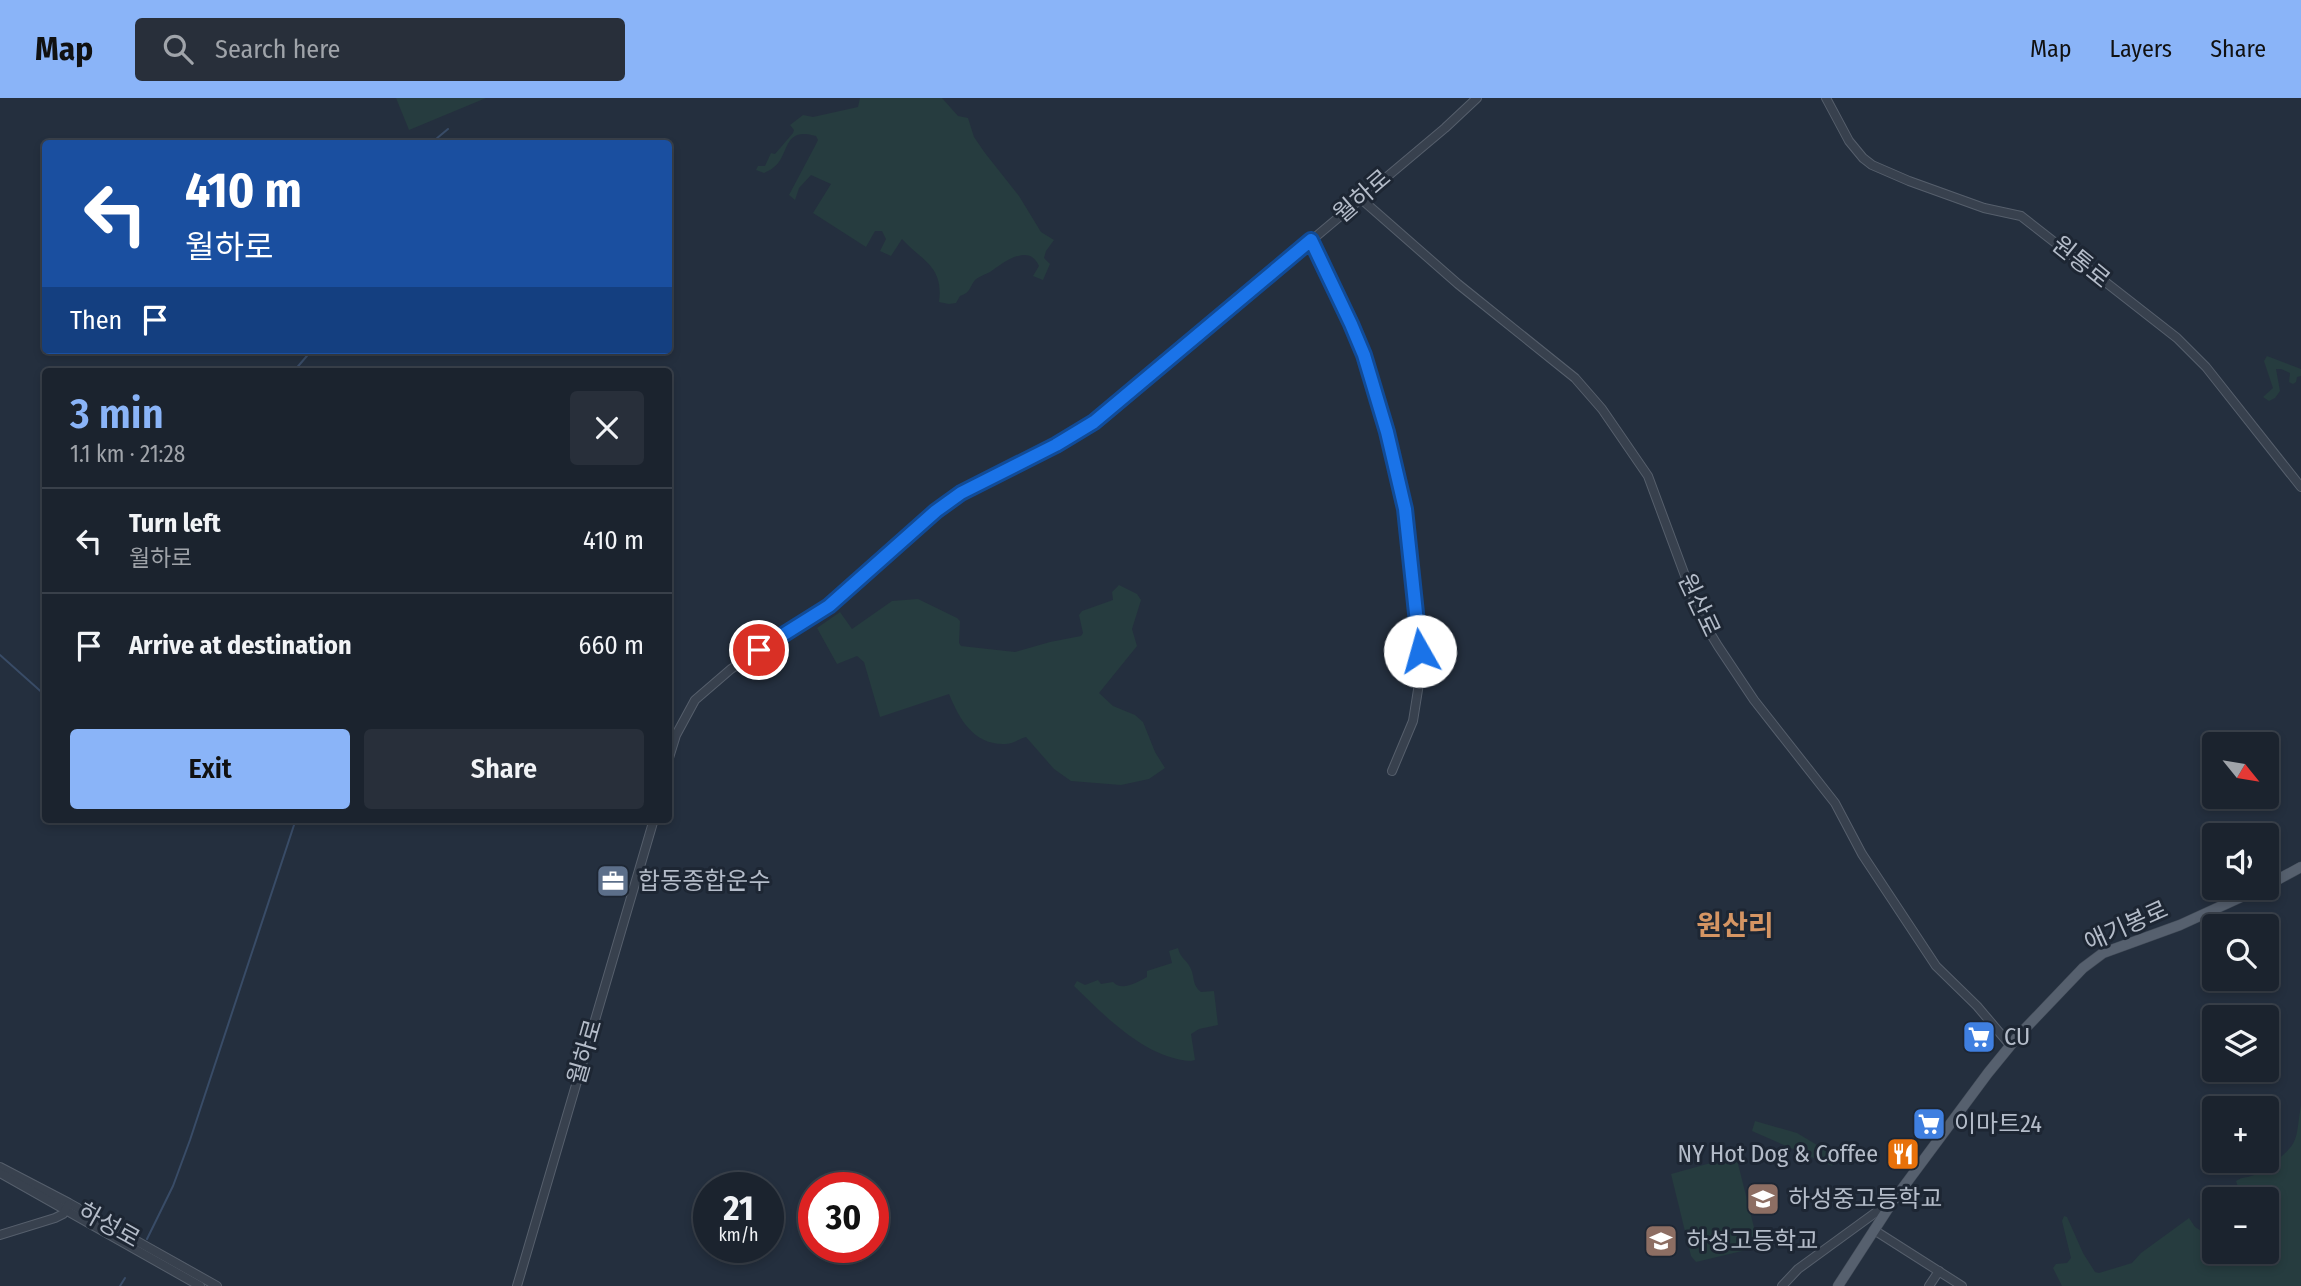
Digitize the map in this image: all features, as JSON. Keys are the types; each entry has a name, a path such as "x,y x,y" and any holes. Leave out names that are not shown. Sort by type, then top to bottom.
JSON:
{"main road":[{"name":"애기봉로","path":"2279,879 2301,867"},
{"name":"애기봉로","path":"1839,1286 1893,1201 2010,1045 2083,968 2103,953 2180,925 2234,900"}],"street":[{"name":"월하로","path":"672,750 685,715 695,700 716,681 829,606 936,511 961,493 1056,445 1094,422 1445,128 1477,98"},
{"name":"원통로","path":"1826,98 1849,141 1872,165 1984,208 2021,216 2177,338 2206,367 2301,487"},
{"name":"원산로","path":"1360,198 1458,284 1575,378 1602,409 1648,477 1704,623 1718,646 1770,722 1835,803 1862,854 1936,967 1977,1006 2010,1045"},
{"path":"1311,240 1336,288 1364,355 1387,432 1405,509 1421,671 1413,721 1392,771"},
{"name":"월하로","path":"517,1286 653,823"},
{"name":"하성로","path":"0,1167 200,1286"},
{"name":"하성로","path":"0,1173 68,1206 217,1286"},
{"path":"1782,1286 1798,1269 1893,1201"},
{"path":"0,1235 55,1218 63,1214 68,1206"},
{"path":"1874,1230 1962,1286"},
{"path":"1929,1286 1939,1271"}],"green space":[{"path":"396,98 486,98 409,130"},
{"path":"860,98 942,98 958,116 968,118 974,137 985,153 1019,196 1041,232 1054,240 1044,258 1050,264 1043,280 1033,276 1039,266 1035,259 1023,255 976,279 956,303 939,302 940,290 935,272 902,239 891,256 880,251 886,239 882,231 875,231 866,247 813,213 831,184 811,175 799,188 795,200 789,195 818,140 816,136 797,135 788,143 773,168 764,173 756,170 758,166 765,166 771,153 775,154 793,133 790,125 803,115 813,117 858,107"},
{"path":"2267,356 2301,369 2301,376 2297,377 2293,384 2289,382 2290,373 2276,369 2280,391 2269,401 2263,397 2273,388 2264,361"},
{"path":"1119,585 1137,594 1141,600 1132,629 1137,646 1099,693 1113,706 1135,715 1143,722 1155,752 1165,768 1149,779 1121,785 1071,781 1054,769 1026,737 1005,744 984,740 963,721 949,694 880,717 864,662 857,656 837,664 817,628 840,612 852,629 892,601 918,599 960,621 961,646 1015,652 1081,636 1083,633 1079,615 1082,611 1113,600 1112,592"},
{"path":"1178,948 1191,969 1198,989 1201,992 1214,991 1218,1025 1199,1029 1191,1034 1195,1060 1191,1061 1174,1058 1142,1044 1113,1023 1074,986 1077,981 1085,985 1098,980 1101,984 1113,982 1121,986 1130,985 1147,977 1147,971 1172,963 1169,951"},
{"path":"2301,1105 2301,1286 2062,1286 2053,1268 2056,1264 2067,1263 2071,1258 2062,1221 2064,1216 2067,1217 2083,1253 2095,1272 2099,1273 2132,1263 2141,1253 2189,1218 2202,1231 2202,1264 2279,1264 2279,1187 2238,1187 2236,1181 2258,1173 2279,1173 2279,1159 2292,1146 2297,1134"},
{"path":"1755,1121 1797,1133 1837,1157 1832,1166 1752,1131"},
{"path":"1736,1156 1759,1247 1696,1262 1691,1256 1671,1174"}],"waterway":[{"path":"435,140 448,129"},
{"path":"297,368 309,354"},
{"path":"0,655 42,692"},
{"path":"147,1239 173,1186 190,1140 295,823"},
{"path":"120,1286 125,1278"}],"place":[{"name":"합동종합운수","path":"613,881"},
{"name":"CU","path":"1979,1037"},
{"name":"이마트24","path":"1929,1124"},
{"name":"NY Hot Dog & Coffee","path":"1903,1154"},
{"name":"하성중고등학교","path":"1763,1199"},
{"name":"하성고등학교","path":"1661,1241"}],"district":[{"name":"원산리","path":"1735,925"}],"route":[{"path":"759,650 829,606 936,511 961,493 1077,434 1094,422 1311,240 1336,288 1364,355 1387,432 1405,509 1420,651"}]}
